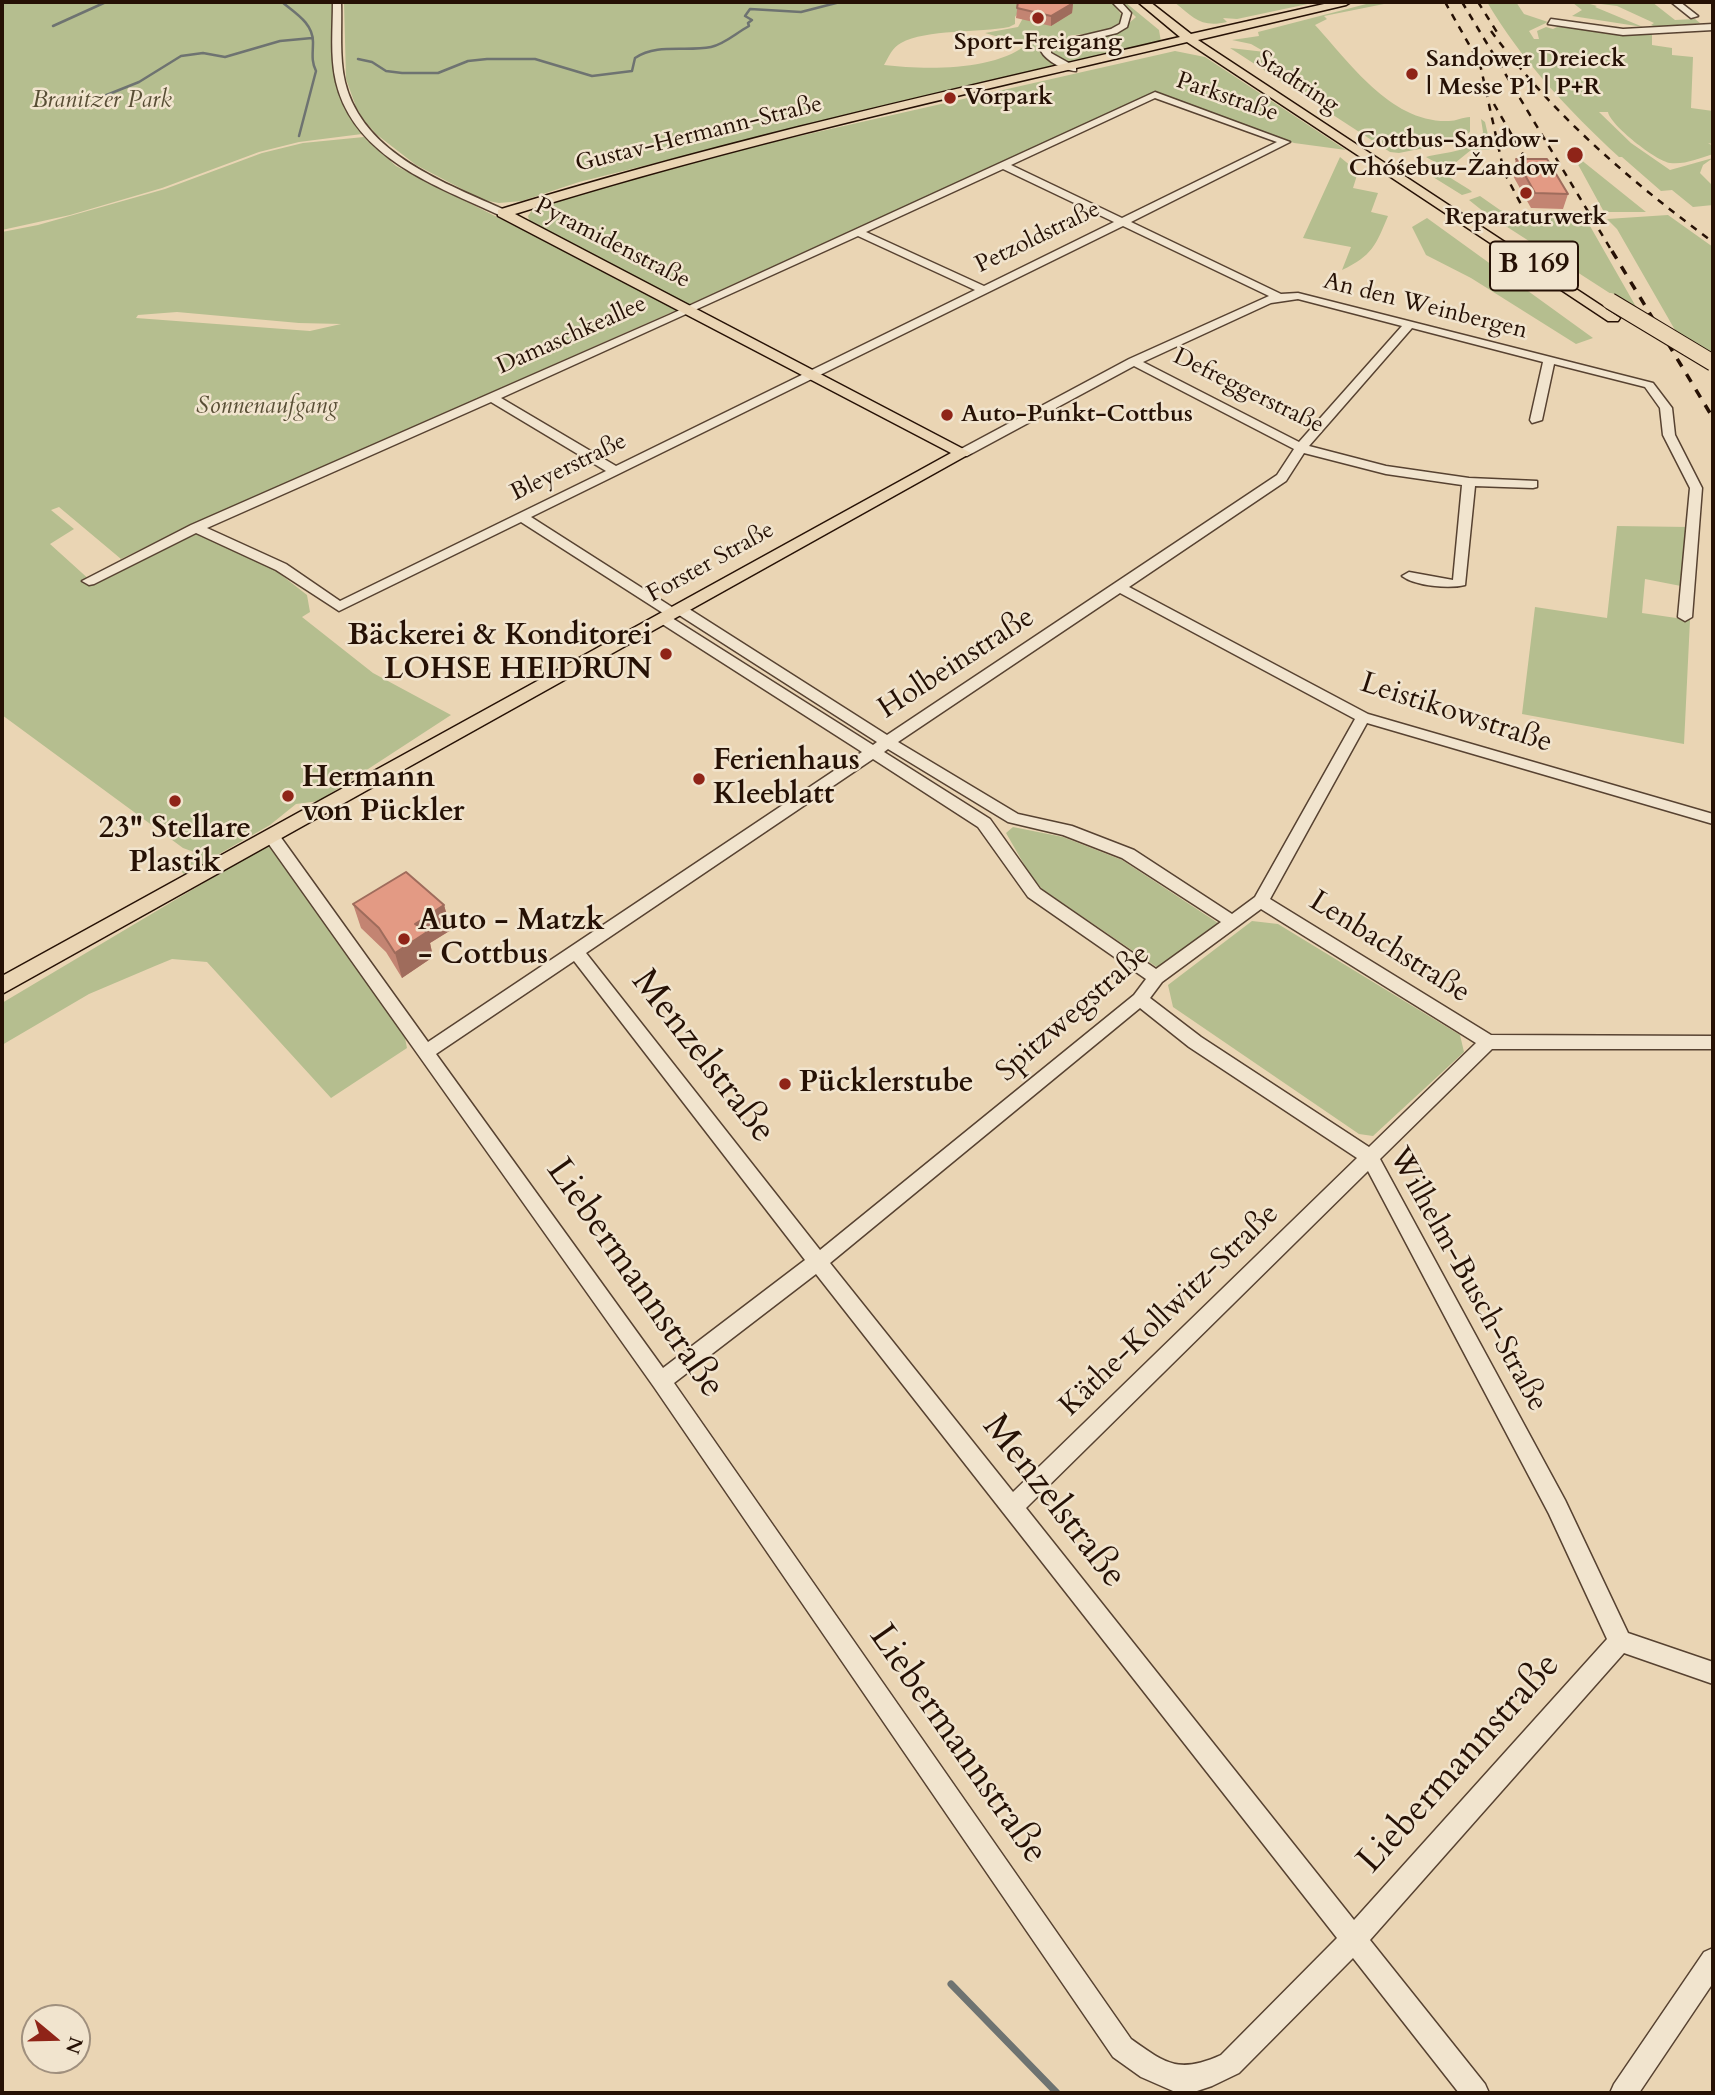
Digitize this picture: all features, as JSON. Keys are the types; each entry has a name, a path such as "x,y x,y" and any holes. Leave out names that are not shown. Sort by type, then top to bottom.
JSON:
{"main road":[{"name":"Stadtring","path":"1143,2 1446,194 1462,211 1614,318 1713,377"},
{"name":"Stadtring","path":"1160,2 1198,38 1431,198 1462,211 1713,363"},
{"path":"1198,38 1346,2"},
{"name":"Gustav-Hermann-Straße","path":"503,213 616,178 1198,38"},
{"name":"Pyramidenstraße","path":"503,213 964,453"},
{"name":"Forster Straße","path":"2,986 964,453"}],"street":[{"name":"Pyramidenstraße","path":"337,2 340,79 355,119 384,149 406,165 503,213"},
{"path":"1071,68 1047,55 1047,47 1114,31 1124,25 1127,13 1116,2"},
{"path":"1675,2 1711,27"},
{"path":"1551,22 1623,32 1711,27"},
{"name":"Parkstraße","path":"1155,94 1284,142"},
{"name":"Damaschkeallee","path":"89,581 196,528 688,310 1155,94"},
{"name":"Petzoldstraße","path":"811,374 1284,142"},
{"name":"An den Weinbergen","path":"1004,164 1284,296 1649,385 1665,408 1669,435 1696,488 1685,617"},
{"path":"858,232 982,289"},
{"name":"Forster Straße","path":"964,453 1133,361 1204,327 1284,296"},
{"name":"Holbeinstraße","path":"427,1051 1282,478 1301,448 1408,326"},
{"name":"An den Weinbergen","path":"1536,420 1549,360"},
{"name":"Defreggerstraße","path":"1133,361 1301,448 1386,470 1469,482 1533,484"},
{"name":"Bleyerstraße","path":"196,528 281,567 339,607 811,374"},
{"path":"491,397 615,471"},
{"path":"1409,576 1453,584 1460,582 1469,482"},
{"path":"522,517 672,614 873,752 984,823 1034,893 1156,978"},
{"name":"Leistikowstraße","path":"1121,588 1363,717 1713,819"},
{"path":"672,614 1013,818 1066,830 1108,844 1128,854 1231,921"},
{"name":"Spitzwegstraße","path":"661,1381 818,1262 1140,999 1156,978 1261,901 1363,717"},
{"name":"Liebermannstraße","path":"271,836 661,1381 1122,2048 1162,2076 1186,2080 1206,2076 1230,2064 1354,1938 1620,1641"},
{"name":"Lenbachstraße","path":"1261,901 1488,1042 1713,1042"},
{"name":"Menzelstraße","path":"577,953 818,1262 1476,2093"},
{"name":"Wilhelm-Busch-Straße","path":"1140,999 1195,1042 1370,1157 1558,1507 1620,1641"},
{"name":"Lenbachstraße","path":"1370,1157 1488,1042"},
{"name":"Käthe-Kollwitz-Straße","path":"1012,1507 1370,1157"},
{"path":"1620,1641 1713,1673"},
{"path":"1623,2093 1713,1961"}],"green space":[{"name":"Branitzer Park","path":"2,2 332,2 334,55 339,87 351,118 362,134 299,142 259,152 162,188 70,215 2,230"},
{"path":"344,2 1025,2 1015,17 1015,24 1009,27 924,35 895,47 884,65 938,68 996,60 1026,45 985,33 1018,27 1032,2 1112,2 1123,17 1119,23 1107,30 1068,36 1068,39 1055,42 1051,40 1035,47 1041,50 1120,31 1136,17 1120,2 1125,2 1159,30 1161,42 579,182 522,201 499,203 483,200 416,165 376,134 363,119 346,79"},
{"path":"1174,2 1317,2 1237,19 1223,18 1227,22 1211,24 1198,20"},
{"path":"1374,2 1394,2 1324,16 1327,19 1315,25 1357,73 1390,102 1428,119 1449,121 1470,117 1470,132 1459,141 1399,153 1390,152 1230,48 1265,52 1251,44 1232,40 1259,36 1258,32"},
{"path":"1487,2 1516,2 1524,14 1548,22 1529,31 1534,39 1539,39 1537,31 1561,25 1617,33 1652,32 1652,45 1672,48 1672,55 1693,57 1691,108 1713,111 1713,144 1708,143 1713,146 1713,154 1681,163 1663,161 1625,133 1608,112 1599,112 1631,143 1670,170 1713,158 1703,165 1700,173 1713,186 1713,205 1693,207 1672,190 1661,191 1619,157 1547,84 1515,44"},
{"path":"1583,2 1643,27 1572,16 1582,10 1573,3"},
{"path":"1652,2 1675,20 1695,19 1700,23 1656,27 1651,25 1654,23 1617,6 1601,4"},
{"path":"1175,51 1205,57 1346,150 1294,143 1155,92 688,305 530,223 528,216 533,209 544,204 707,157"},
{"path":"1481,119 1485,122 1491,148 1489,150 1471,150 1455,163 1456,171 1426,157 1474,144 1483,132"},
{"name":"Sonnenaufgang","path":"364,137 396,166 679,309 191,525 121,559 59,507 51,510 74,529 50,544 92,582 195,532 275,570 307,595 310,612 302,617 373,673 451,715 319,801 296,804 270,825 184,874 179,869 194,852 183,848 2,715 2,232 38,225 165,189 262,153 303,143","holes":["177,312 341,324 310,331 136,318 138,315"]},
{"path":"1340,157 1358,172 1353,188 1378,193 1371,212 1388,216 1372,249 1360,260 1342,270 1351,247 1303,238"},
{"path":"1420,159 1472,192 1462,195 1412,164"},
{"path":"1575,159 1580,159 1646,212 1604,212"},
{"path":"1480,196 1500,210 1517,217 1586,219 1639,312 1469,200"},
{"path":"1668,215 1713,247 1713,355 1675,330 1617,229 1607,219"},
{"path":"1427,218 1593,338 1576,344 1471,278 1426,255 1412,227"},
{"path":"1617,526 1689,527 1686,587 1645,579 1642,613 1690,620 1684,744 1522,714 1535,607 1607,618"},
{"path":"1013,827 1063,837 1122,860 1218,923 1161,970 1042,889 1029,873 1006,833"},
{"path":"269,844 403,1028 407,1048 331,1098 207,962 172,959 89,994 2,1045 2,1003"},
{"path":"1252,921 1278,924 1460,1035 1464,1052 1373,1136 1359,1134 1173,1007 1168,985"}],"building":[{"path":"1018,2 1073,3 1051,16 1017,8"},
{"path":"1516,159 1547,159 1568,194 1535,193"},
{"path":"406,872 444,905 415,924 427,932 395,953 379,928 353,904"}],"waterway":[{"path":"53,26 106,2"},
{"path":"282,2 310,29 313,42 316,71 299,136"},
{"path":"358,59 372,62 386,71 402,73 438,73 468,61 535,59 592,76 632,71 635,58 644,53 716,46 749,26 748,23 752,20 745,16 750,9 801,12 840,2"},
{"path":"104,96 139,82 181,56 203,53 225,57 280,41 312,38"},
{"path":"951,1984 1057,2093"}],"railway":[{"path":"1445,2 1480,64 1504,172 1523,208"},
{"path":"1462,2 1613,253"},
{"path":"1478,2 1500,37"},
{"path":"1491,31 1540,91 1594,145 1652,195 1713,242"},
{"path":"1494,104 1536,177"},
{"path":"1612,251 1713,418"}],"place":[{"name":"Sport-Freigang","path":"1038,18"},
{"name":"Sandower Dreieck | Messe P1 | P+R","path":"1412,74"},
{"name":"Vorpark","path":"950,98"},
{"name":"Cottbus-Sandow - Chóśebuz-Žandow","path":"1575,155"},
{"name":"Reparaturwerk","path":"1526,193"},
{"name":"Auto-Punkt-Cottbus","path":"947,415"},
{"name":"Bäckerei & Konditorei LOHSE HEIDRUN","path":"666,654"},
{"name":"Ferienhaus Kleeblatt","path":"699,779"},
{"name":"Hermann von Pückler","path":"288,796"},
{"name":"23\" Stellare Plastik","path":"175,801"},
{"name":"Auto - Matzk - Cottbus","path":"404,939"},
{"name":"Pücklerstube","path":"785,1084"}]}
